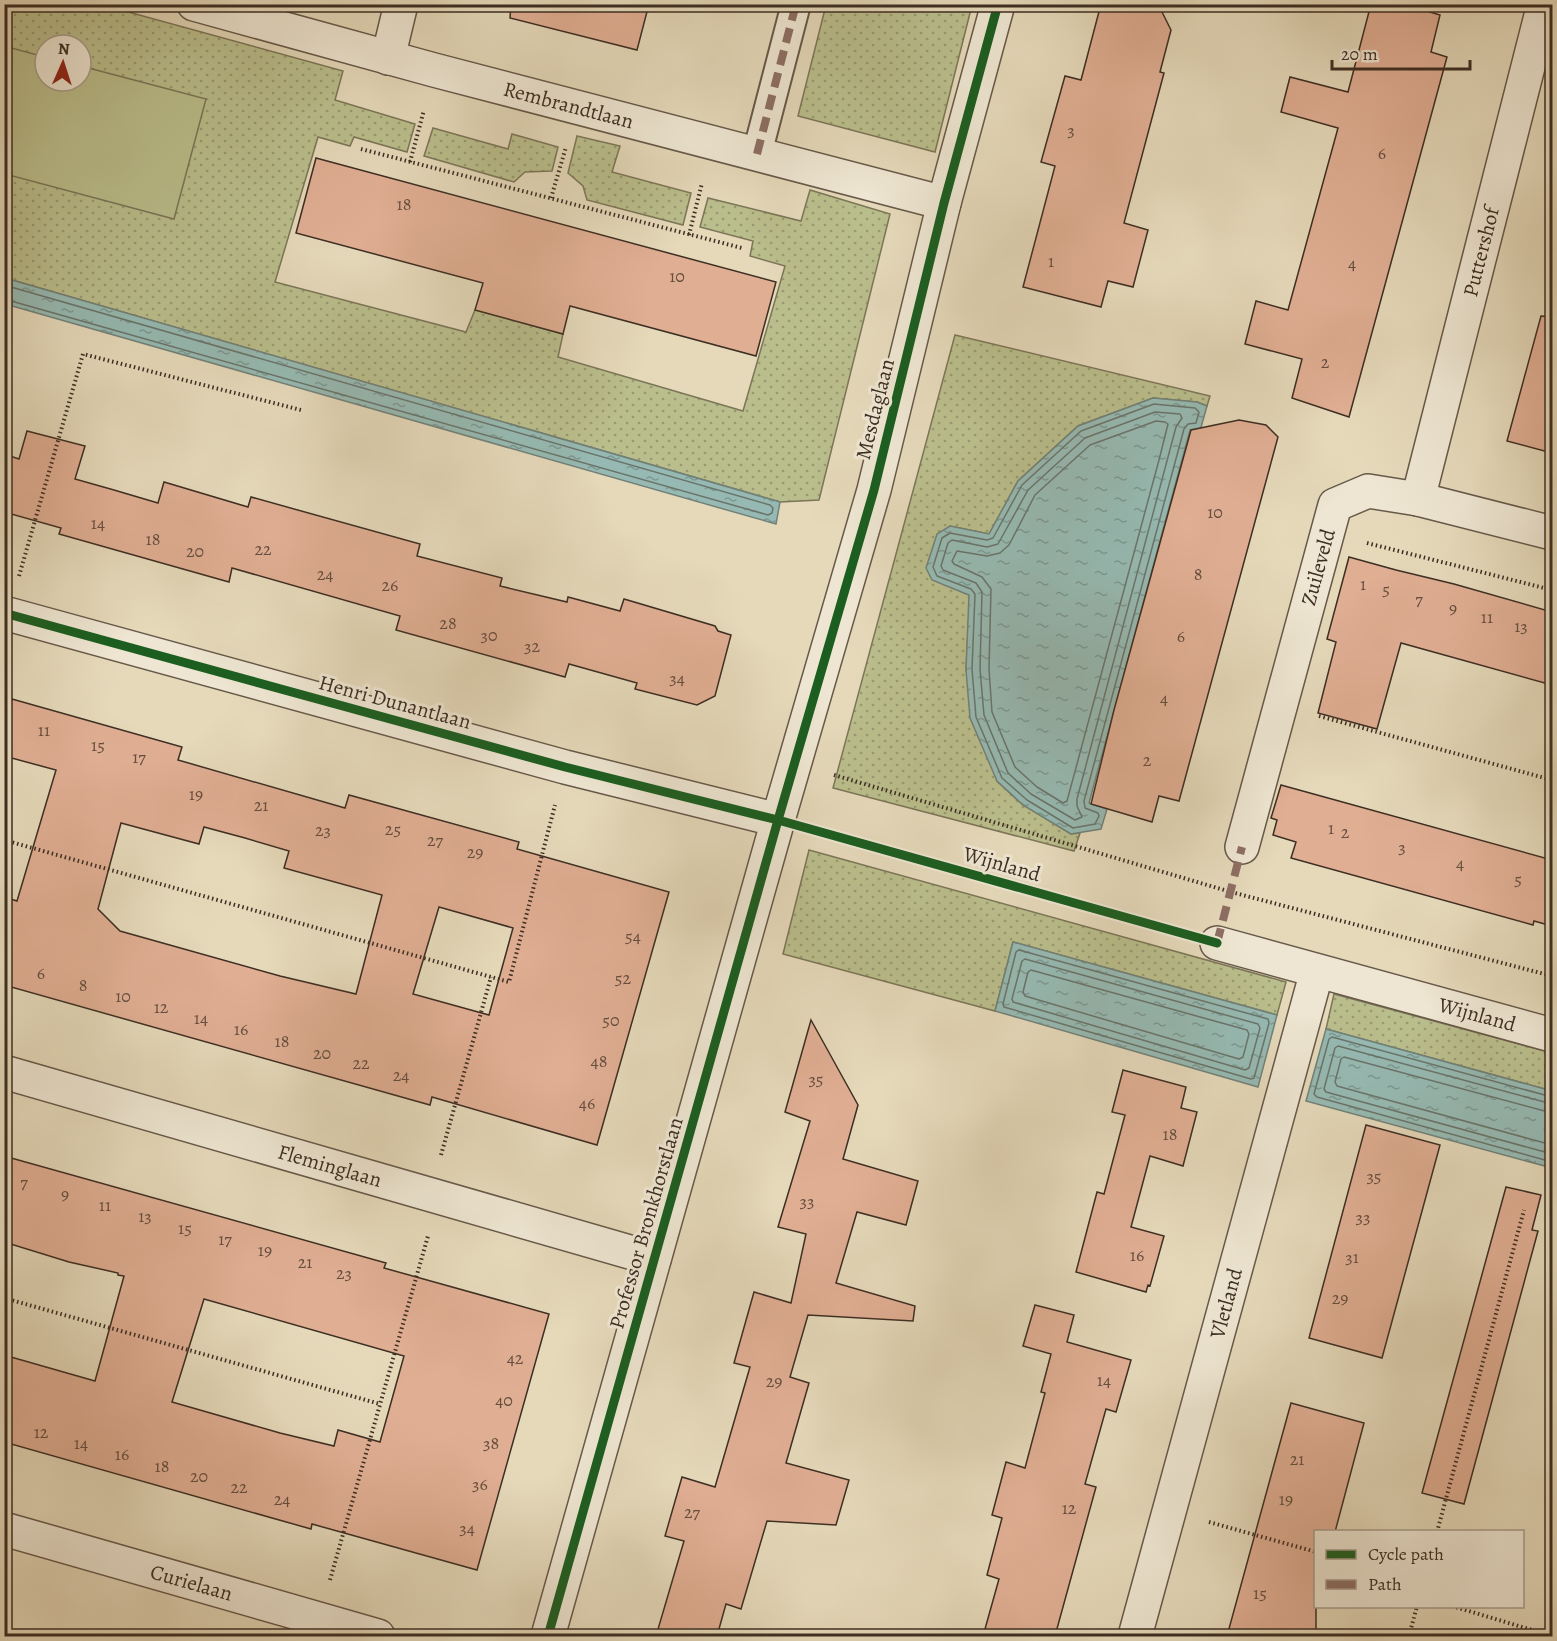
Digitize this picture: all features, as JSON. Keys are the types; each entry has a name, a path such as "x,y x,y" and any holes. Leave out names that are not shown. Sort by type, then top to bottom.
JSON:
{"street":[{"name":"Rembrandtlaan","path":"194,4 388,58 944,203"},
{"path":"388,58 401,4"},
{"path":"757,154 796,4"},
{"name":"Mesdaglaan","path":"778,820 874,490 944,203 998,4"},
{"name":"Puttershof","path":"1418,499 1544,4"},
{"name":"Zuileveld","path":"1242,847 1335,504 1368,491 1418,499 1552,533"},
{"name":"Henri Dunantlaan","path":"6,614 565,767 778,820"},
{"name":"Professor Bronkhorstlaan","path":"548,1636 778,820"},
{"name":"Wijnland","path":"1217,943 1552,1035"},
{"name":"Vletland","path":"1135,1636 1317,971"},
{"name":"Fleminglaan","path":"4,1072 654,1259"},
{"name":"Curielaan","path":"4,1529 378,1636"}],"path":[{"path":"410,162 434,70"},
{"path":"551,198 577,107"},
{"path":"690,235 712,142"},
{"path":"362,148 742,248"},
{"path":"6,614 84,354 301,410"},
{"path":"1327,533 1552,590"},
{"path":"1280,705 1552,780"},
{"path":"795,764 1231,892 1552,976"},
{"path":"4,840 509,982 565,767"},
{"path":"319,1620 380,1404 491,976"},
{"path":"1438,1530 1524,1210"},
{"path":"4,1299 380,1404"},
{"path":"1170,1511 1314,1551"},
{"path":"1409,1636 1416,1608"},
{"path":"1459,1608 1552,1636"}],"green space":[{"path":"4,5 103,5 343,71 335,100 415,124 407,152 354,137 350,146 318,137 275,282 466,332 475,310 563,334 558,357 743,411 785,266 750,256 753,241 700,227 708,198 801,221 810,190 890,214 819,500 780,502 5,278"},
{"path":"826,5 972,5 935,152 798,116"},
{"path":"4,46 33,54 33,93 93,93 93,69 206,99 174,219 5,174"},
{"path":"433,128 508,149 512,134 558,147 552,171 525,172 514,182 424,156"},
{"path":"577,136 620,146 612,172 691,193 683,225 587,200 583,186 568,173"},
{"path":"955,335 1210,396 1207,406 1197,402 1153,398 1078,426 1018,481 989,534 950,526 933,580 970,595 966,670 997,781 1023,805 1071,834 1080,833 1074,851 833,788"},
{"path":"809,850 1286,982 1277,1015 1013,942 995,1011 783,954"},
{"path":"1334,994 1552,1053 1552,1091 1326,1029"}],"water":[{"path":"5,278 780,502 776,524 5,304"},
{"path":"1153,398 1197,402 1207,406 1200,431 1190,430 1089,803 1107,809 1101,829 1071,834 1023,805 997,781 970,718 966,670 969,595 932,580 926,568 937,534 950,526 989,534 1018,481 1078,426"},
{"path":"1013,942 1277,1015 1258,1087 995,1011"},
{"path":"1326,1029 1552,1091 1552,1168 1306,1101"}],"building":[{"path":"511,4 649,4 637,50 510,18"},
{"path":"1101,4 1158,4 1171,30 1160,72 1164,73 1124,223 1148,230 1133,287 1108,281 1101,307 1023,287 1055,166 1041,162 1065,76 1081,80"},
{"path":"1371,4 1403,4 1440,15 1431,52 1447,57 1349,417 1292,398 1302,359 1245,344 1256,301 1288,310 1338,128 1281,112 1290,77 1348,92"},
{"path":"316,158 776,282 756,356 570,306 563,334 475,310 483,283 296,233"},
{"path":"1541,316 1552,317 1552,453 1507,441"},
{"path":"1239,420 1266,425 1278,437 1179,801 1159,796 1152,822 1091,804 1114,710 1191,430"},
{"path":"27,431 85,446 75,479 158,503 164,482 248,507 251,497 420,544 417,556 502,578 500,586 567,602 568,597 620,611 624,599 715,626 718,631 731,635 715,696 697,705 635,689 637,683 569,664 565,677 396,630 400,616 232,568 229,582 59,534 61,528 4,512 4,454 19,459"},
{"path":"1349,557 1552,612 1552,685 1401,643 1377,729 1318,713 1336,642 1327,639"},
{"path":"12,699 182,747 178,760 345,808 349,795 519,842 517,849 669,892 597,1145 432,1097 430,1105 4,985 4,897 17,901 56,770 4,756 4,728","holes":["121,823 199,844 204,827 245,838 289,851 284,868 382,895 356,994 280,976 120,931 98,909","439,907 513,928 489,1015 413,994"]},
{"path":"1281,785 1552,860 1552,926 1534,921 1533,925 1291,858 1296,842 1273,835 1277,820 1271,818"},
{"path":"811,1020 858,1105 843,1159 918,1181 906,1225 857,1212 836,1283 915,1306 913,1321 808,1315 790,1377 809,1383 786,1463 849,1480 836,1525 767,1521 741,1609 726,1604 717,1636 656,1636 684,1541 665,1536 682,1477 715,1487 750,1367 734,1363 754,1292 791,1303 806,1234 778,1227 810,1121 785,1112"},
{"path":"1123,1070 1186,1087 1181,1108 1197,1112 1183,1166 1150,1156 1131,1227 1164,1236 1150,1286 1148,1285 1146,1292 1076,1272 1097,1192 1104,1194 1125,1115 1112,1112"},
{"path":"1366,1125 1440,1145 1382,1358 1309,1338"},
{"path":"4,1156 386,1263 384,1268 549,1314 477,1570 312,1524 311,1529 4,1442 4,1355 95,1381 124,1276 4,1242","holes":["204,1299 404,1356 380,1442 338,1430 334,1446 172,1402"]},
{"path":"1506,1187 1541,1195 1532,1230 1538,1231 1464,1504 1422,1493"},
{"path":"1035,1305 1074,1315 1067,1342 1131,1360 1116,1412 1106,1409 1085,1484 1096,1487 1055,1636 1012,1636 985,1629 999,1579 987,1575 1002,1518 992,1515 1006,1462 1025,1468 1045,1393 1041,1392 1051,1354 1023,1346"},
{"path":"1291,1403 1364,1423 1336,1530 1314,1530 1316,1636 1227,1636"}],"marked path":[{"path":"757,154 796,4"},
{"path":"1217,943 1242,847"}],"cycle path":[{"path":"548,1636 778,820 874,490 944,203 998,4"},
{"path":"4,613 565,767 778,820 1217,943"}]}
